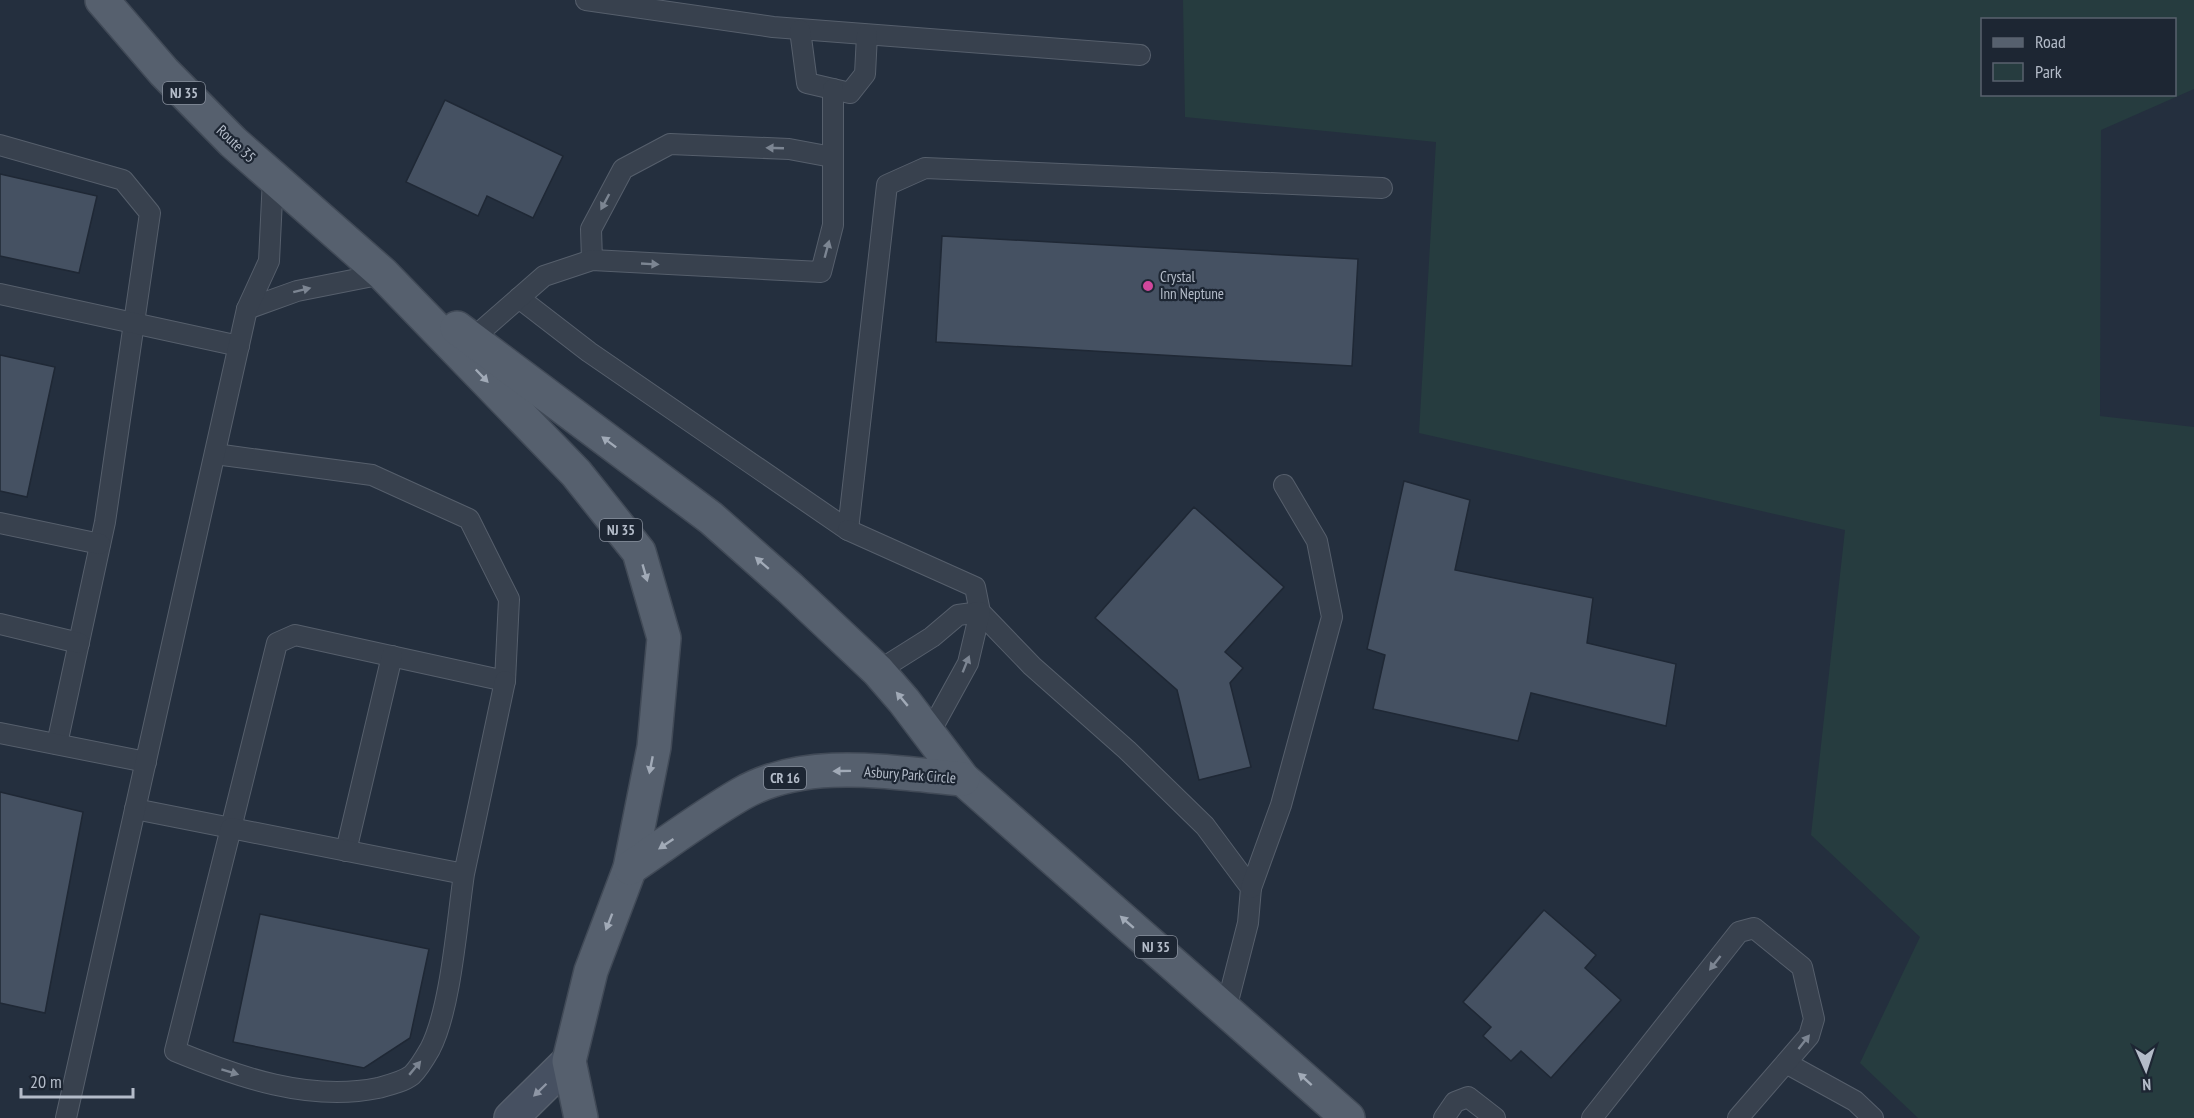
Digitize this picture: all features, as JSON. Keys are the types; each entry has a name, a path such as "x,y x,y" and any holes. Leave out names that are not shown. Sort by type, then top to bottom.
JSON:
{"main road":[{"name":"Route 35","path":"102,0 183,93 273,178 383,274"},
{"name":"NJ 35","path":"383,274 711,518 878,671 963,778"},
{"name":"NJ 35","path":"383,274 576,472 639,552 664,638 654,747 630,868 591,971 569,1061 581,1118"},
{"name":"Asbury Park Circle","path":"630,868 742,793 792,776 848,770 963,778 1348,1118"},
{"path":"511,1118 569,1061"}],"lane":[{"path":"586,0 800,30 1140,55"},
{"path":"800,30 807,83 850,93 865,74 867,35"},
{"path":"472,339 544,276 592,260 820,272 834,225 833,89"},
{"path":"592,260 591,229 623,169 670,144 789,149 832,157"},
{"path":"0,145 123,180 150,213 100,544 57,744"},
{"path":"848,530 887,185 925,168 1382,188"},
{"path":"66,1118 247,309 269,261 273,178"},
{"path":"247,309 297,291 383,274"},
{"path":"0,294 239,346"},
{"path":"519,298 589,352 848,530 975,587 981,612 968,663 929,734"},
{"path":"215,454 372,475 469,519 508,599 505,681 464,874 445,1000 431,1048 412,1075 393,1084 350,1094 290,1087 226,1072 175,1050 277,643 295,635 505,681"},
{"path":"1226,1009 1248,923 1251,888 1281,805 1332,617 1317,541 1284,485"},
{"path":"0,523 100,544"},
{"path":"878,671 932,637 958,615 981,612"},
{"path":"981,612 1032,666 1128,750 1205,826 1251,888"},
{"path":"0,624 79,643"},
{"path":"346,851 392,656"},
{"path":"0,733 146,762"},
{"path":"135,809 464,874"},
{"path":"1593,1118 1739,932 1754,928 1802,967 1814,1019 1809,1036 1738,1118"},
{"path":"1786,1063 1855,1101 1873,1118"},
{"path":"1444,1118 1455,1102 1468,1096 1495,1118"}],"green space":[{"path":"1183,0 2194,0 2194,89 2101,130 2100,416 2194,427 2194,1118 1918,1118 1860,1063 1920,937 1811,835 1845,530 1419,433 1436,142 1185,117"}],"building":[{"path":"445,100 563,156 533,218 487,196 478,216 406,182"},
{"path":"0,174 97,196 79,273 0,256"},
{"name":"Crystal Inn Neptune","path":"942,236 1358,259 1352,366 936,342"},
{"path":"0,355 55,367 27,497 0,491"},
{"path":"1404,481 1470,500 1455,570 1593,598 1587,643 1676,664 1666,726 1531,693 1518,741 1373,709 1385,655 1367,649"},
{"path":"1194,507 1284,587 1225,652 1243,668 1230,683 1251,767 1199,780 1177,690 1095,618"},
{"path":"0,792 83,812 45,1013 0,1003"},
{"path":"1544,910 1596,955 1585,968 1621,1000 1551,1078 1521,1051 1511,1061 1483,1036 1491,1027 1463,1002"},
{"path":"260,914 429,949 410,1038 364,1068 233,1042"}],"place":[{"name":"Crystal Inn Neptune","path":"1148,286"}]}
